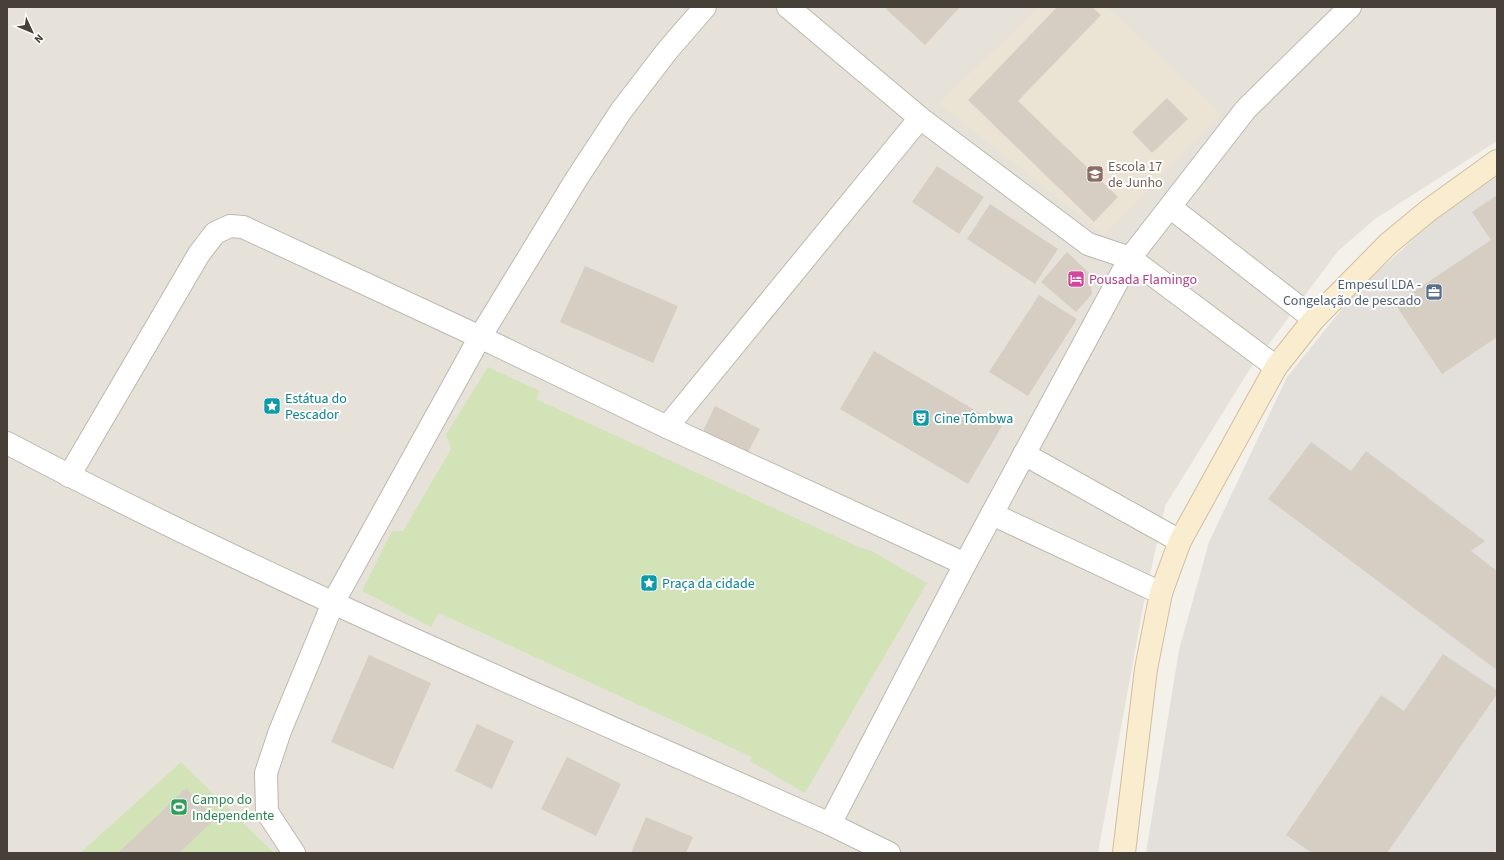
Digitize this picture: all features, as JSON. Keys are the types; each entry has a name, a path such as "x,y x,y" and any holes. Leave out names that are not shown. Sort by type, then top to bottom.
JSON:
{"street":[{"path":"294,853 267,812 266,773 280,731 333,602 480,337 577,178 622,111 667,51 705,7"},
{"path":"788,7 920,118 1088,244 1130,258 1276,367"},
{"path":"830,824 965,564 1130,258 1246,109 1350,7"},
{"path":"667,427 920,118"},
{"path":"1124,853 1146,669 1161,593 1180,541 1276,367 1314,319 1389,243 1429,210 1497,161"},
{"path":"1170,206 1314,319"},
{"path":"70,476 199,254 216,233 230,226 243,227 480,337 667,427 965,564"},
{"path":"7,443 70,476 333,602 830,824 889,853"},
{"path":"1024,454 1180,541"},
{"path":"992,514 1161,593"}],"shaded area":[{"path":"7,7 1497,7 1497,141 1375,219 1338,251 1248,372 1165,506 1144,602 1098,853 7,853"},
{"name":"Escola 17 de Junho","path":"1040,7 1107,7 1221,114 1104,235 939,103"},
{"path":"1497,170 1497,849 1494,853 1146,853 1179,650 1209,542 1287,377 1354,294 1453,202"}],"green space":[{"name":"Praça da cidade","path":"488,367 540,391 536,399 859,547 872,551 927,583 805,793 750,761 752,757 439,613 431,627 362,591 392,531 403,531 451,449 446,434"},
{"name":"Campo do Independente","path":"181,762 274,853 80,853"}],"building":[{"path":"888,7 960,7 925,45 886,9"},
{"path":"1057,7 1092,7 1101,15 1018,101 1118,197 1094,222 968,100"},
{"path":"1167,98 1188,119 1152,153 1132,132"},
{"path":"937,166 984,197 959,234 912,202"},
{"path":"1497,195 1497,337 1442,374 1395,304 1491,240 1472,212"},
{"path":"990,204 1058,249 1035,284 967,239"},
{"path":"1067,252 1089,273 1092,294 1076,312 1041,282"},
{"path":"585,266 678,306 653,363 560,322"},
{"path":"1039,295 1077,319 1028,396 989,372"},
{"name":"Cine Tômbwa","path":"874,351 1002,426 968,484 840,409"},
{"path":"715,406 760,429 746,456 702,433"},
{"path":"1311,442 1351,471 1366,451 1485,541 1471,551 1497,571 1497,670 1268,499"},
{"path":"1443,654 1497,690 1497,694 1387,853 1312,853 1286,835 1381,695 1404,711"},
{"path":"369,655 431,683 393,769 331,742"},
{"path":"477,724 514,741 492,789 455,771"},
{"path":"567,757 621,784 596,836 541,809"},
{"path":"186,788 215,819 179,853 118,853"},
{"path":"646,817 693,837 686,853 631,853"}],"place":[{"name":"Escola 17 de Junho","path":"1095,174"},
{"name":"Pousada Flamingo","path":"1076,279"},
{"name":"Empesul LDA - Congelação de pescado","path":"1434,292"},
{"name":"Estátua do Pescador","path":"272,406"},
{"name":"Cine Tômbwa","path":"921,418"},
{"name":"Praça da cidade","path":"649,583"},
{"name":"Campo do Independente","path":"179,807"}]}
